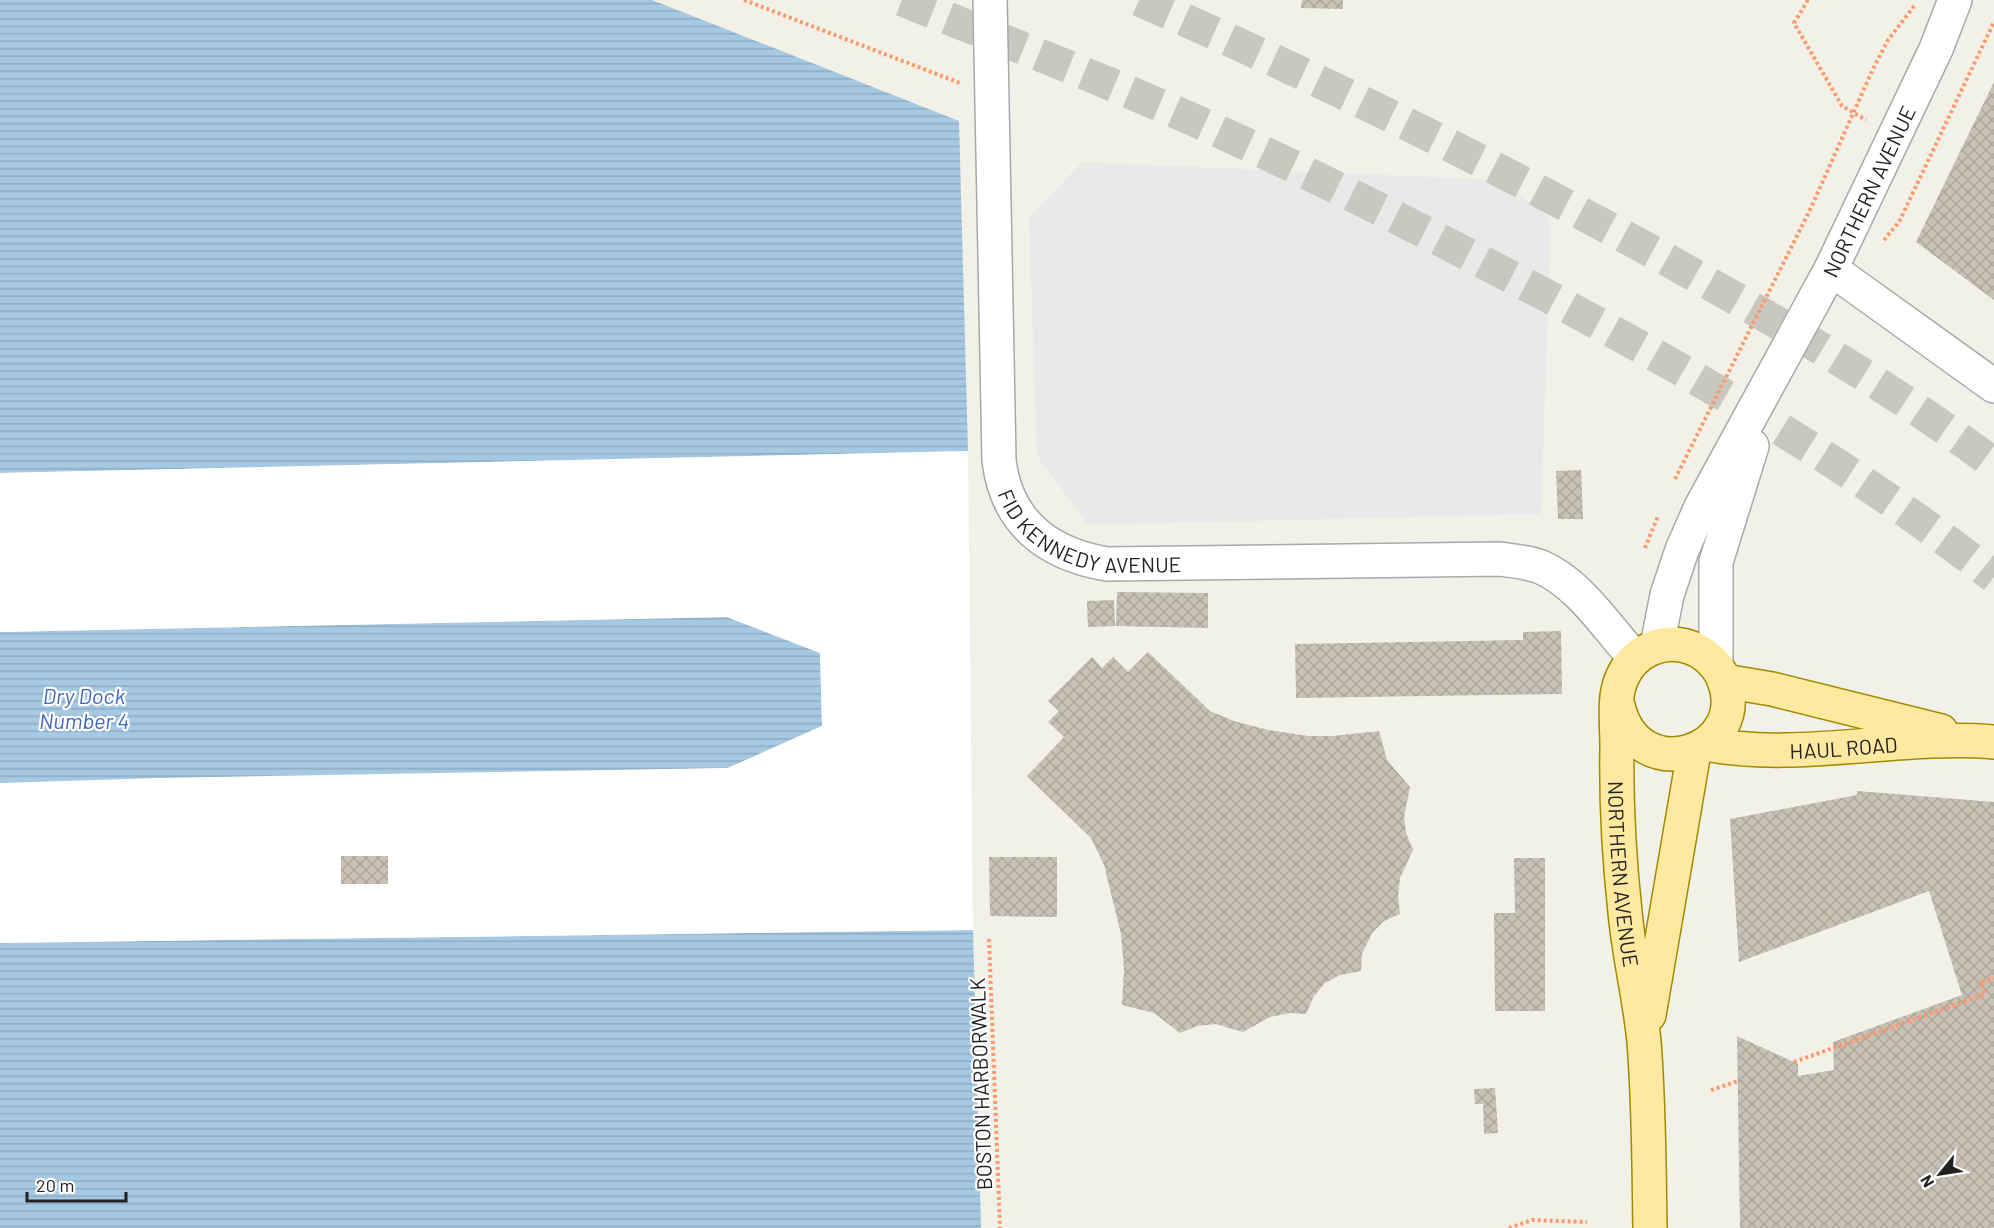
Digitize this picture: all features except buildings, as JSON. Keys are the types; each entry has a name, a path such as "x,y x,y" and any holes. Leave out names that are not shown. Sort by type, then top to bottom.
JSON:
{"main road":[{"path":"1646,652 1674,644 1690,647 1704,654 1720,673"},
{"name":"NORTHERN AVENUE","path":"1646,652 1621,679 1618,706 1616,808 1625,914 1644,1043 1650,1228"},
{"name":"NORTHERN AVENUE","path":"1644,1043 1700,748 1721,725 1726,711 1720,673"},
{"name":"HAUL ROAD","path":"1720,673 1772,689 1987,741"},
{"path":"1618,706 1628,731 1648,749 1661,753 1700,748"},
{"name":"HAUL ROAD","path":"1700,748 1987,741"}],"street":[{"name":"FID KENNEDY AVENUE","path":"990,0 999,460 1005,494 1012,509 1024,522 1053,547 1068,555 1107,564 1500,559 1520,561 1553,573 1646,652"},
{"name":"NORTHERN AVENUE","path":"1646,652 1682,550 1701,507 1774,379 1831,269 1936,49 1955,0"},
{"path":"1831,269 1994,387"},
{"name":"NORTHERN AVENUE","path":"1720,673 1716,562 1774,379"}],"path":[{"path":"744,0 963,85"},
{"path":"1808,0 1794,23 1842,106 1867,120"},
{"name":"NORTHERN AVENUE","path":"1809,212 1888,40 1920,0"},
{"name":"NORTHERN AVENUE","path":"1881,244 1899,222 1994,22"},
{"name":"BOSTON HARBORWALK","path":"989,939 1000,1228"},
{"path":"1794,1062 1985,994 1981,982 1994,978"},
{"path":"1711,1090 1738,1081"},
{"path":"1509,1228 1532,1220 1587,1222"}],"shaded area":[{"path":"1082,162 1502,180 1551,219 1541,514 1088,525 1037,456 1029,217"}],"water":[{"path":"0,0 652,0 959,121 968,451 0,473"},
{"name":"Dry Dock Number 4","path":"727,617 820,653 822,726 728,768 0,786 0,632"},
{"path":"973,930 981,1228 0,1228 0,943"}],"pier":[{"name":"Dry Dock Number 4","path":"968,451 973,930 0,943 0,783 728,768 822,726 820,653 727,617 0,632 0,473"}],"tunnel":[{"path":"902,0 1196,121 1367,203 1536,290 1655,355 1829,459 1940,536 1994,577"},
{"path":"1139,0 1272,59 1403,122 1662,257 1873,381 1994,464"}]}
